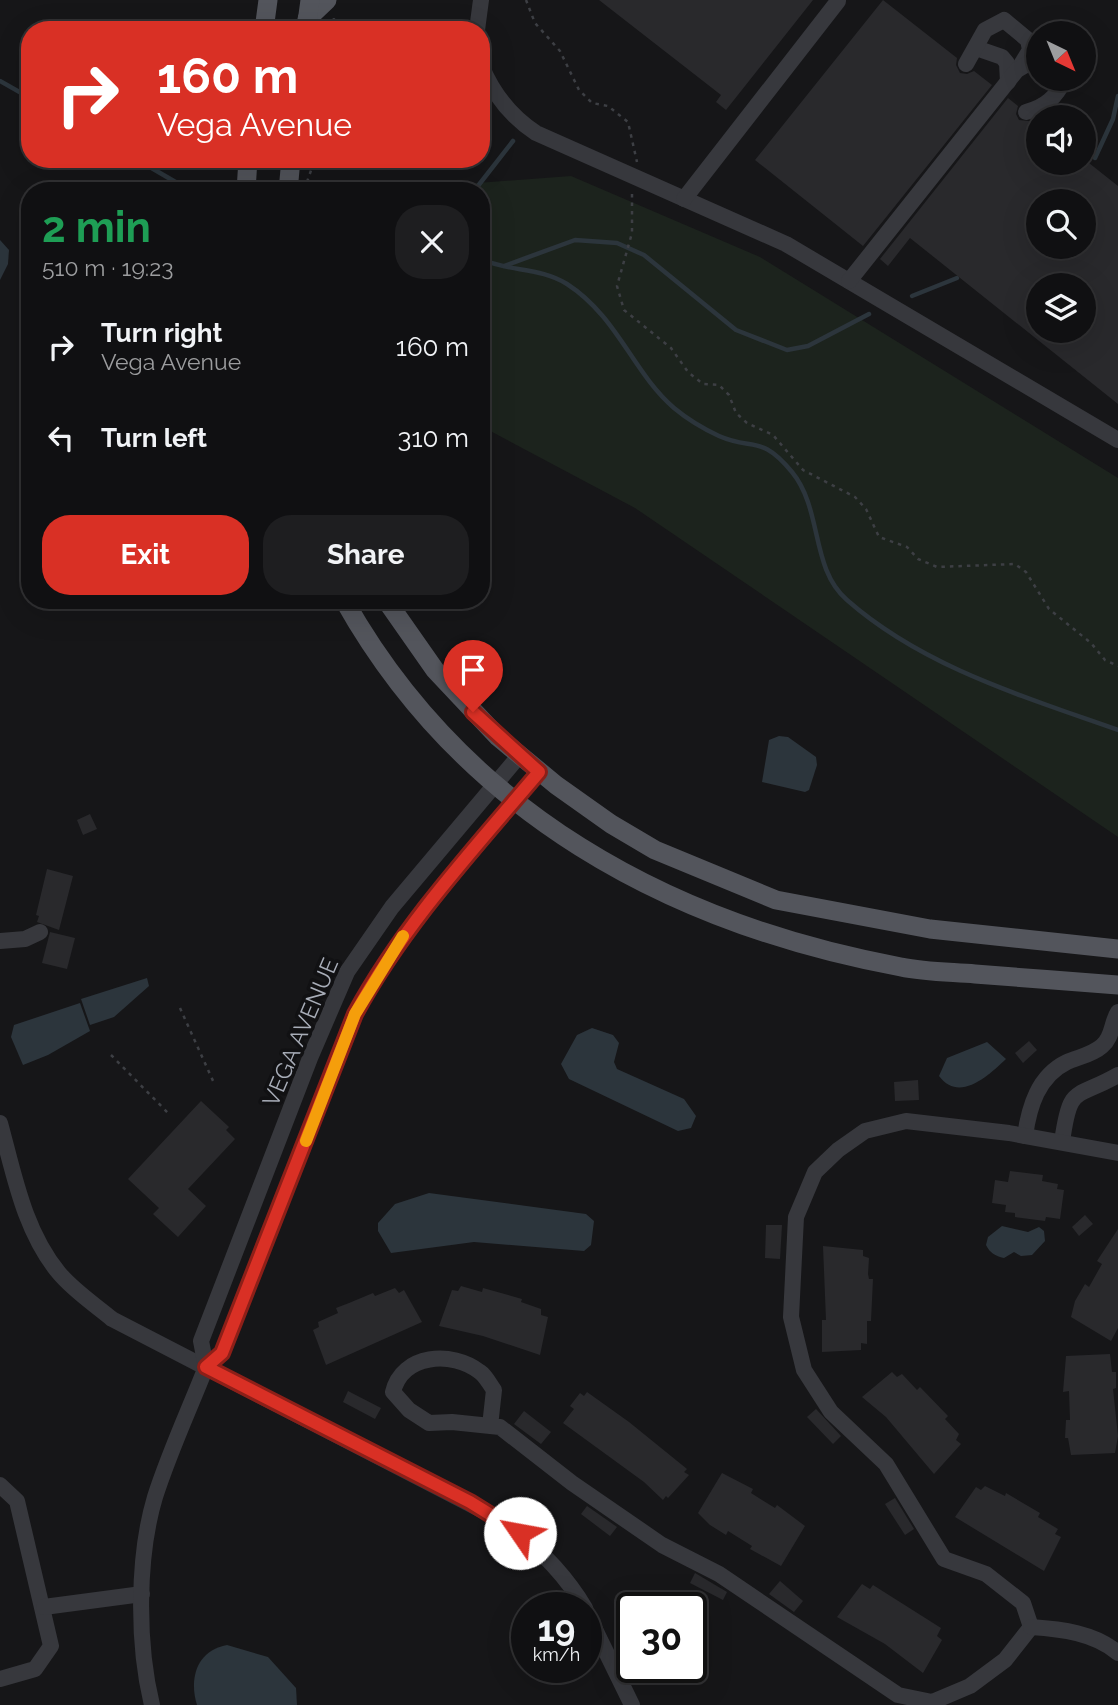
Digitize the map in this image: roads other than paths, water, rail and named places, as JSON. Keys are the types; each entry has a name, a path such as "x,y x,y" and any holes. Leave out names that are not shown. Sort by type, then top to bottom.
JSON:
{"main road":[{"path":"265,21 268,0"},
{"path":"308,16 327,0"},
{"path":"350,609 379,656 416,703 495,783 563,837 632,879 684,905 761,933 902,968 1118,985"},
{"path":"392,609 435,670 519,756 611,824 655,850 776,900 930,929 1118,949"}],"street":[{"path":"478,21 481,0"},
{"path":"684,199 838,1"},
{"path":"849,281 1013,76 1030,50 1028,40 1004,20 985,30 966,64"},
{"path":"976,48 1002,57 1013,76"},
{"path":"1013,76 1026,68"},
{"path":"490,81 504,105 525,126 786,244 1118,440"},
{"path":"1045,105 1059,91"},
{"name":"VEGA AVENUE","path":"206,1367 201,1341 334,998 365,942 519,756"},
{"name":"VEGA AVENUE","path":"152,1705 142,1627 142,1594 155,1499 206,1367 222,1353 355,1014 374,980 401,938 539,772"},
{"path":"0,941 25,939 40,932"},
{"path":"1025,1136 1034,1097 1046,1080 1064,1063 1103,1046 1118,1012"},
{"path":"1062,1142 1068,1104 1076,1093 1118,1075"},
{"path":"1031,1628 1023,1603 986,1574 944,1559 886,1464 831,1412 804,1370 792,1317 796,1217 815,1172 838,1150 865,1131 906,1121 1025,1136 1118,1153"},
{"path":"0,1123 23,1207 34,1233 59,1273 112,1318 499,1519 552,1563 572,1592"},
{"path":"490,1426 494,1390 481,1372 449,1359 414,1362 397,1377 393,1392 409,1410 429,1423 452,1422 490,1426 500,1427 572,1483 662,1545 719,1574 898,1695 932,1702 970,1686 1005,1660 1031,1628"},
{"path":"0,1485 17,1501 51,1646 35,1669 0,1679"},
{"path":"44,1607 142,1594"},
{"path":"1031,1628 1065,1629 1111,1646 1118,1653"},
{"path":"602,1644 632,1705"}],"waterway":[{"path":"0,81 21,93"},
{"path":"1096,156 1113,119 1118,96"},
{"path":"481,182 513,141"},
{"path":"151,168 176,182"},
{"path":"504,266 575,240 617,243 644,255 736,330 787,350 808,346 869,314"},
{"path":"490,262 546,275 567,284 599,312 647,378 674,408 719,436 757,445 781,460 802,487 827,572 835,587 877,623 908,644 976,678 1118,730"},
{"path":"912,296 957,278"}]}
